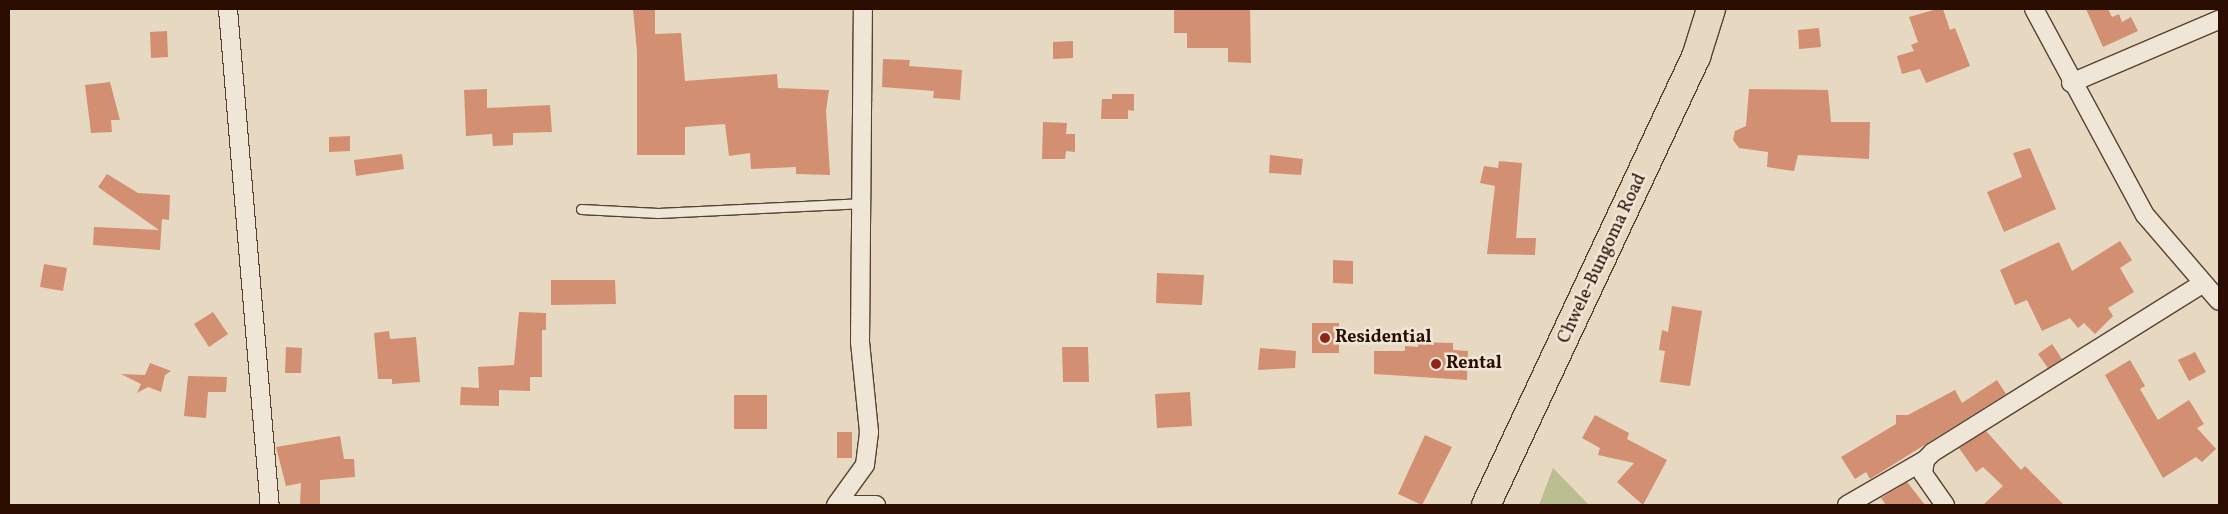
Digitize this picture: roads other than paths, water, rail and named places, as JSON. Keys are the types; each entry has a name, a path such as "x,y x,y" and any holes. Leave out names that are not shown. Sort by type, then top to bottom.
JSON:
{"main road":[{"name":"Chwele-Bungoma Road","path":"1486,505 1696,57 1711,9"}],"street":[{"path":"228,9 270,505"},
{"path":"836,505 866,465 869,432 860,342 863,9"},
{"path":"2034,9 2071,83 2145,215 2202,284 2219,301"},
{"path":"2071,83 2219,20"},
{"path":"1848,505 1924,460 2202,284"},
{"path":"1924,460 1923,473 1945,505"},
{"path":"843,505 876,505"}],"lane":[{"path":"581,209 658,213 860,203"}],"place":[{"name":"Residential","path":"1325,338"},
{"name":"Rental","path":"1436,364"}]}
